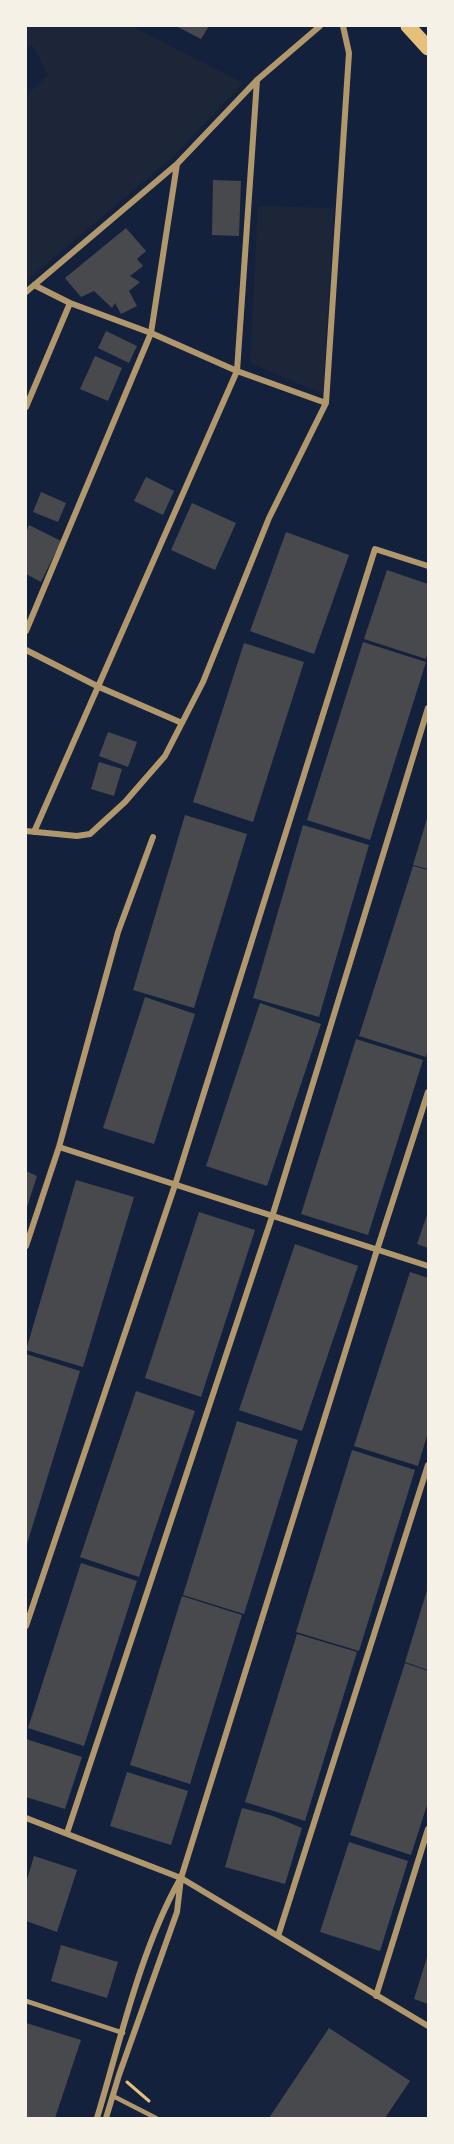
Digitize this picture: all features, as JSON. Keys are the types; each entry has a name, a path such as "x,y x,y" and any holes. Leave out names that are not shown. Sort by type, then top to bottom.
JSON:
{"main road":[{"path":"408,26 429,48"}],"street":[{"path":"26,292 177,164 257,80 320,26"},
{"path":"26,831 77,836 90,834 125,802 165,756 203,682 269,518 326,403 349,53 343,26"},
{"path":"34,832 237,371 257,80"},
{"path":"26,631 151,333 177,164"},
{"path":"34,285 69,303 151,333 237,371 326,403"},
{"path":"26,407 69,303"},
{"path":"26,1626 175,1185 375,549 429,566"},
{"path":"26,650 99,687 182,723"},
{"path":"67,1833 272,1217 429,708"},
{"path":"26,1246 59,1147 118,932 153,837"},
{"path":"106,2118 119,2074 177,1912 181,1878 377,1250 429,1092"},
{"path":"59,1147 429,1266"},
{"path":"278,1936 429,1465"},
{"path":"26,1818 181,1878 429,2026"},
{"path":"376,1996 429,1829"},
{"path":"97,2118 144,1963 165,1906 181,1878"},
{"path":"123,2033 133,2036"},
{"path":"104,2094 113,2096"}],"lane":[{"path":"26,2001 123,2033"},
{"path":"113,2096 156,2118"}],"path":[{"path":"119,2074 152,2104"}],"shaded area":[{"path":"26,26 131,26 243,83 173,157 26,281 26,96 48,75 33,46 26,46"},
{"path":"258,206 334,208 323,394 250,363"}],"building":[{"path":"176,26 209,26 201,39"},
{"path":"213,180 241,181 239,236 212,235"},
{"path":"126,228 146,251 137,259 143,266 130,276 140,282 129,291 137,306 121,314 115,303 112,308 94,291 81,297 65,278"},
{"path":"106,331 137,346 129,363 98,348"},
{"path":"95,356 122,368 108,401 80,389"},
{"path":"146,477 174,491 163,515 134,501"},
{"path":"41,492 66,503 58,522 33,512"},
{"path":"192,503 236,523 215,570 171,550"},
{"path":"29,525 61,541 41,582 26,574 26,533"},
{"path":"286,532 349,555 314,654 250,631"},
{"path":"387,570 428,584 426,659 364,639"},
{"path":"363,642 426,662 370,840 307,820"},
{"path":"244,643 304,662 253,822 193,802"},
{"path":"108,732 137,742 128,767 99,756"},
{"path":"99,762 122,769 114,796 91,789"},
{"path":"185,815 247,834 194,1008 133,990"},
{"path":"428,815 428,869 413,865"},
{"path":"303,825 369,845 319,1017 253,998"},
{"path":"413,866 428,870 428,1049 426,1057 359,1036"},
{"path":"145,997 195,1014 154,1144 103,1128"},
{"path":"260,1003 321,1024 267,1186 206,1166"},
{"path":"356,1039 423,1060 368,1235 301,1214"},
{"path":"26,1171 37,1176 26,1210"},
{"path":"76,1180 134,1197 83,1367 26,1350"},
{"path":"199,1212 255,1230 201,1397 145,1378"},
{"path":"428,1212 428,1248 417,1244"},
{"path":"295,1244 358,1266 302,1431 239,1410"},
{"path":"410,1272 428,1278 428,1432 418,1466 354,1446"},
{"path":"26,1354 80,1371 27,1544 26,1543"},
{"path":"136,1391 195,1411 139,1577 80,1557"},
{"path":"237,1421 298,1440 244,1614 183,1595"},
{"path":"352,1450 415,1470 359,1651 296,1632"},
{"path":"81,1563 137,1581 84,1746 28,1728"},
{"path":"428,1587 428,1670 405,1662"},
{"path":"182,1596 242,1615 190,1784 130,1765"},
{"path":"297,1634 357,1652 305,1821 245,1802"},
{"path":"405,1663 428,1671 428,1802 411,1855 350,1835"},
{"path":"26,1739 82,1757 65,1809 26,1797"},
{"path":"127,1772 188,1791 171,1845 110,1826"},
{"path":"242,1808 273,1816 302,1828 285,1884 225,1867"},
{"path":"349,1842 408,1861 380,1951 320,1932"},
{"path":"34,1856 77,1870 57,1932 26,1921 26,1883"},
{"path":"61,1945 118,1962 107,1998 51,1981"},
{"path":"428,1954 428,2004 414,1999"},
{"path":"26,2023 81,2040 55,2118 26,2118"},
{"path":"329,2028 410,2081 385,2118 269,2118"}]}
